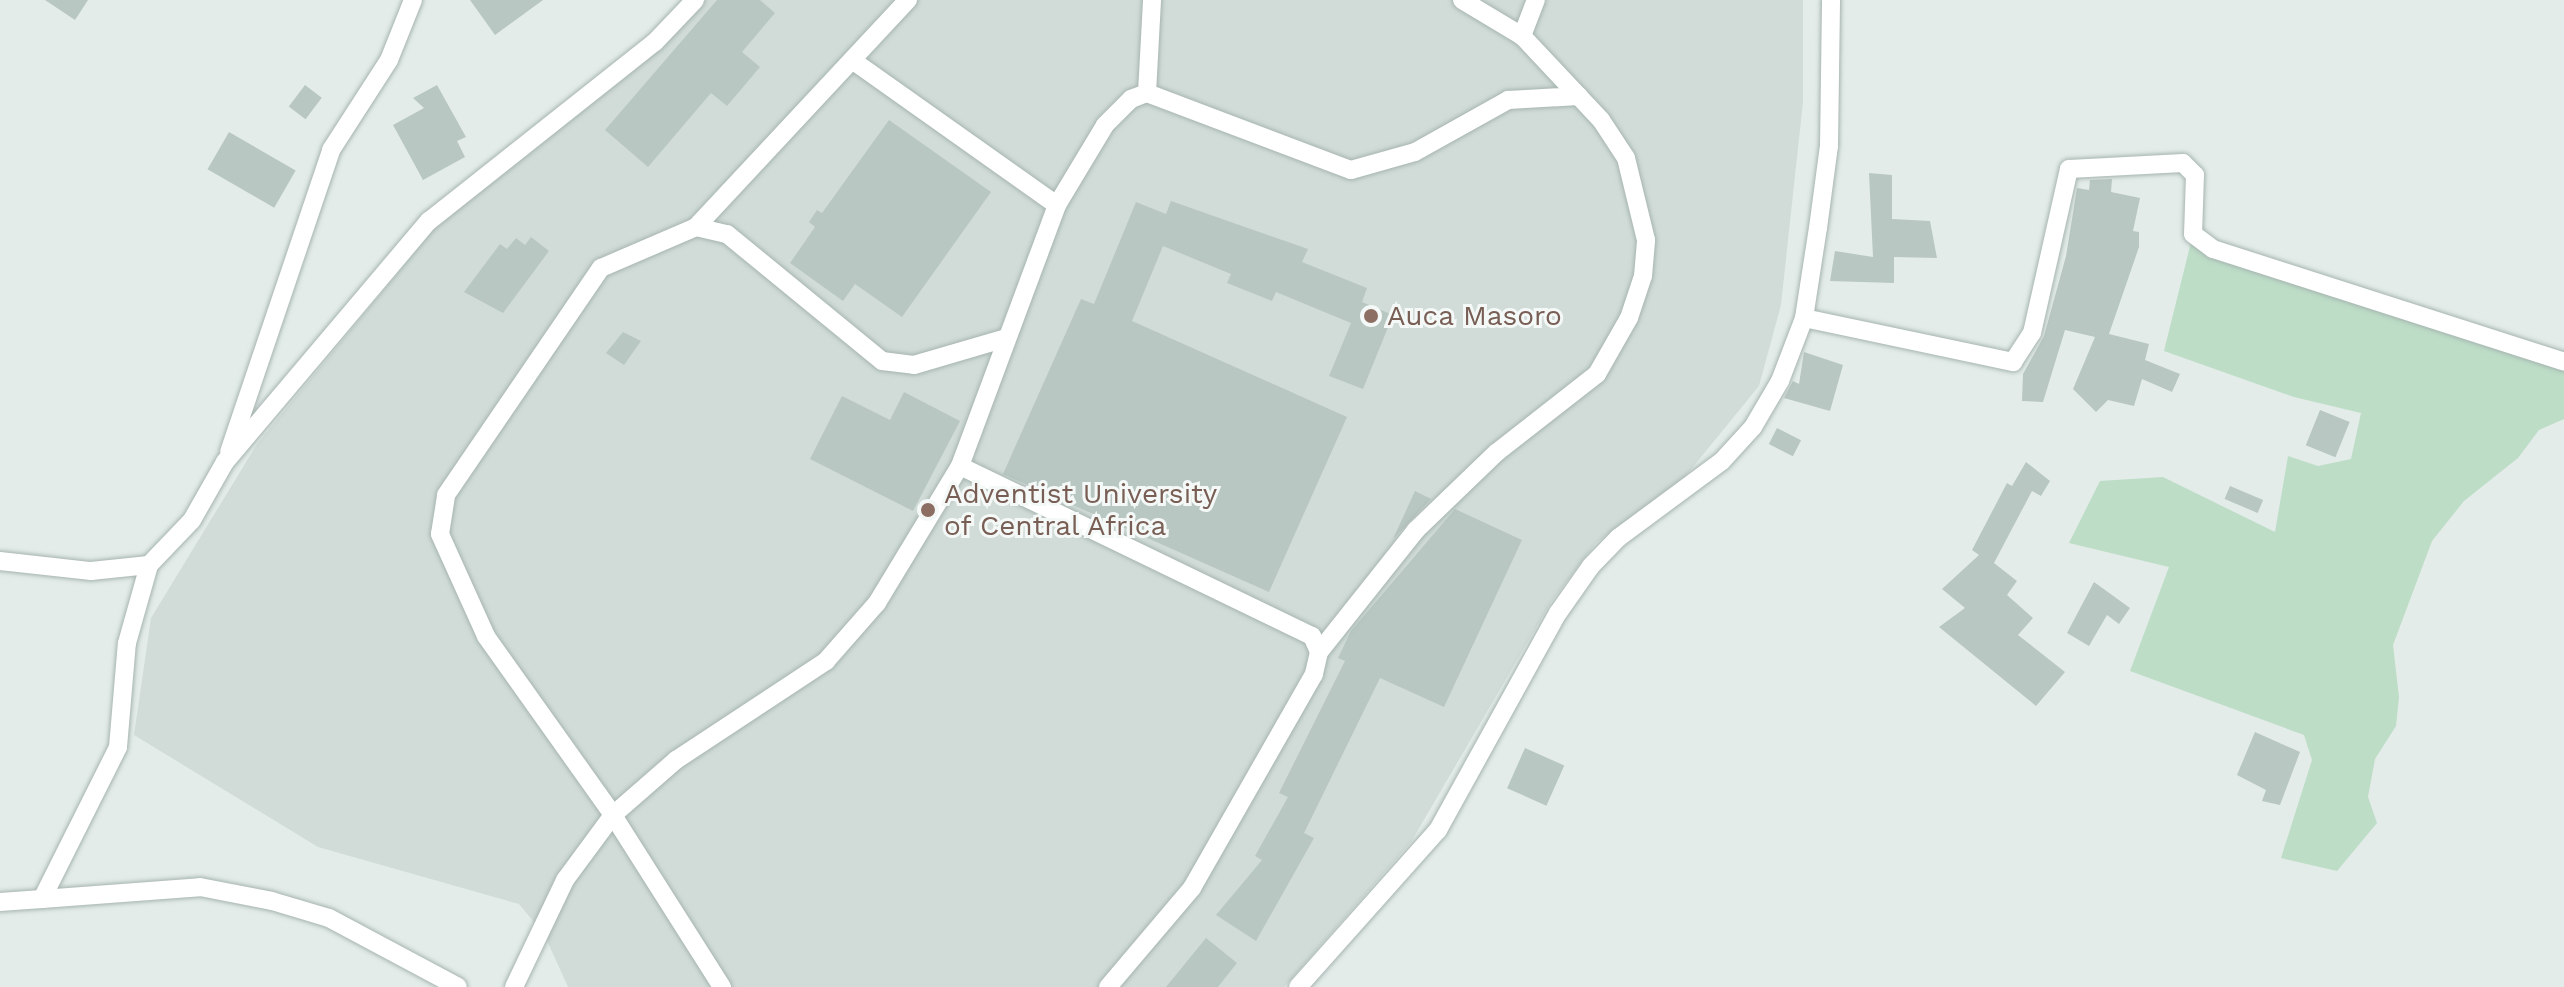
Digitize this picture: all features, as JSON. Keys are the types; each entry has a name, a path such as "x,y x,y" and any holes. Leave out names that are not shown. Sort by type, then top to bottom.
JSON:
{"street":[{"path":"225,462 331,150 389,60 413,0"},
{"path":"42,899 118,747 127,643 149,565 192,520 225,462 429,221 655,42 695,0"},
{"path":"722,987 613,815 486,636 449,559 439,516 446,495 601,268 696,227 908,0"},
{"path":"514,987 565,880 613,815 676,760 826,661 877,603 960,466 1003,339 1057,205 1105,125 1147,93 1152,0"},
{"path":"1108,987 1192,888 1314,674 1319,652 1416,530 1496,453 1597,374 1629,318 1646,240 1639,195 1626,158 1579,96 1522,36 1462,0"},
{"path":"1522,36 1536,0"},
{"path":"1298,987 1438,830 1558,613 1591,566 1618,538 1722,461 1753,427 1804,318 1829,146 1831,0"},
{"path":"852,60 1057,205"},
{"path":"1147,93 1351,170 1415,152 1508,100 1579,96"},
{"path":"1804,318 2013,362 2032,333 2069,169 2183,163 2195,175 2193,234 2213,249 2564,362"},
{"path":"696,227 727,234 882,361 914,365 1003,339"},
{"path":"960,466 1312,636 1319,652"},
{"path":"0,561 91,571 149,565"},
{"path":"0,902 200,887 272,901 329,918 458,987"}],"shaded area":[{"name":"Adventist University of Central Africa","path":"704,0 1803,0 1803,102 1781,305 1759,386 1684,478 1596,543 1551,602 1411,842 1284,987 568,987 544,934 519,904 318,847 134,735 151,618 257,444 443,218 625,78"}],"green space":[{"path":"2193,234 2564,362 2564,419 2539,430 2518,458 2464,501 2432,541 2393,645 2399,697 2396,726 2375,759 2368,797 2377,823 2337,871 2281,858 2312,760 2304,735 2130,671 2169,567 2069,543 2100,481 2163,477 2275,532 2288,456 2318,466 2351,459 2361,413 2294,397 2164,351"}],"building":[{"path":"45,0 88,0 75,20"},
{"path":"470,0 543,0 495,35"},
{"path":"717,0 760,0 775,13 742,52 760,67 727,106 711,93 648,167 605,130"},
{"path":"305,85 322,98 306,119 289,107"},
{"path":"437,85 466,137 457,141 465,157 423,180 393,125 424,108 413,98"},
{"path":"889,120 991,192 902,317 855,284 843,301 790,263 815,227 809,222 817,210 822,213"},
{"path":"229,132 296,170 274,208 208,169"},
{"path":"1869,173 1892,175 1892,219 1930,221 1937,258 1894,257 1894,283 1830,281 1835,251 1873,257"},
{"path":"2112,179 2111,192 2140,198 2133,231 2139,232 2139,247 2109,334 2149,344 2145,360 2180,374 2172,392 2142,379 2134,406 2108,400 2096,412 2073,389 2095,337 2065,330 2043,402 2022,401 2023,374 2044,336 2066,256 2077,188 2089,190 2090,180"},
{"path":"1171,201 1308,249 1302,262 1367,288 1362,302 1393,315 1363,389 1329,376 1351,323 1276,292 1272,301 1227,283 1231,274 1163,246 1132,321 1347,417 1269,592 1003,474 1081,299 1094,304 1136,202 1166,214"},
{"path":"531,237 549,251 503,313 464,292 500,244 507,249 516,238 525,245"},
{"path":"623,332 641,341 624,365 606,353"},
{"path":"1804,352 1843,365 1830,411 1784,398 1793,381 1799,384"},
{"path":"904,392 960,421 913,511 810,459 842,396 890,420"},
{"path":"2320,410 2350,422 2335,457 2306,445"},
{"path":"1777,428 1801,440 1793,456 1769,444"},
{"path":"2026,462 2050,481 2041,496 2032,491 1994,563 2017,581 2007,595 2033,618 2018,635 2065,672 2036,706 1939,627 1965,608 1942,589 1979,555 1972,550 2007,483 2012,486"},
{"path":"2230,486 2263,500 2258,513 2225,499"},
{"path":"1415,491 1431,499 1393,539"},
{"path":"1455,509 1522,540 1444,707 1380,678 1304,833 1314,838 1256,941 1216,915 1262,860 1255,856 1288,797 1279,793 1345,661 1338,658 1351,631"},
{"path":"2094,582 2130,608 2119,624 2107,615 2089,646 2067,633"},
{"path":"2255,732 2300,752 2280,805 2262,801 2266,790 2237,775"},
{"path":"1525,748 1564,765 1546,806 1507,788"},
{"path":"1206,938 1237,963 1218,987 1166,987"}],"place":[{"name":"Auca Masoro","path":"1371,316"},
{"name":"Adventist University of Central Africa","path":"928,510"}]}
